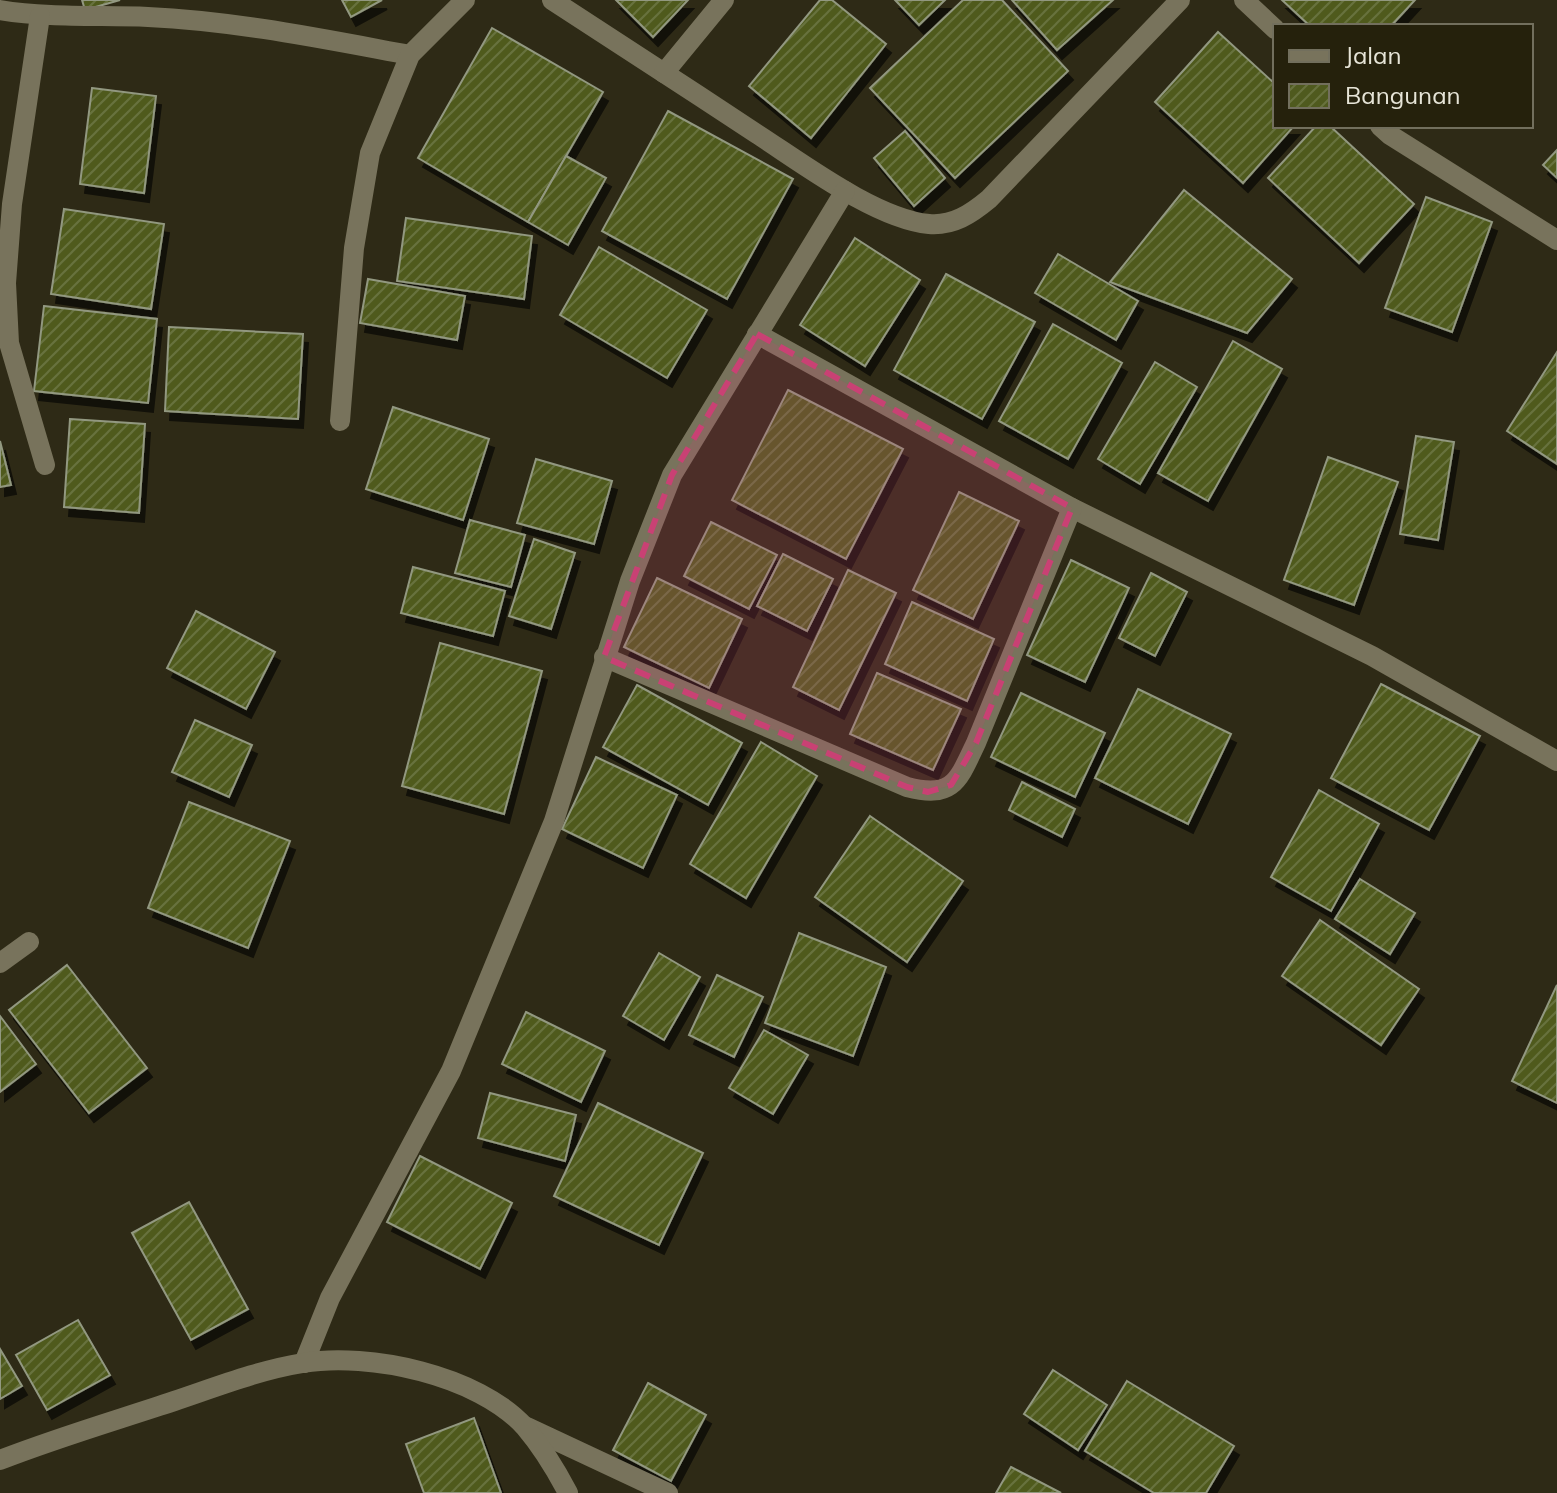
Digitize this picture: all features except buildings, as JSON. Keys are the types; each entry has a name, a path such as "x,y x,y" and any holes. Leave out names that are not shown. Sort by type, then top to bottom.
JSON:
{"street":[{"path":"340,421 354,248 370,153 410,55 465,0"},
{"path":"552,0 845,191 904,219 931,224 952,222 971,214 989,199 1180,0"},
{"path":"664,73 724,0"},
{"path":"1244,0 1273,27"},
{"path":"0,10 40,16 148,17 263,28 410,55"},
{"path":"40,16 12,204 6,283 9,343 45,465"},
{"path":"1382,128 1557,240"},
{"path":"304,1363 330,1298 451,1071 554,821 604,657 672,475 845,191"},
{"path":"757,334 1072,508 1372,656 1557,761"},
{"path":"604,657 907,787 928,792 940,791 962,773 976,743 1072,508"},
{"path":"0,963 29,942"},
{"path":"0,1460 249,1377 304,1363 355,1361 407,1369 453,1381 490,1399 524,1425 644,1488 668,1493"},
{"path":"524,1425 554,1466 568,1493"}],"highlighted area":[{"path":"757,334 1072,508 976,743 951,785 928,792 907,787 604,657 672,475"}]}
